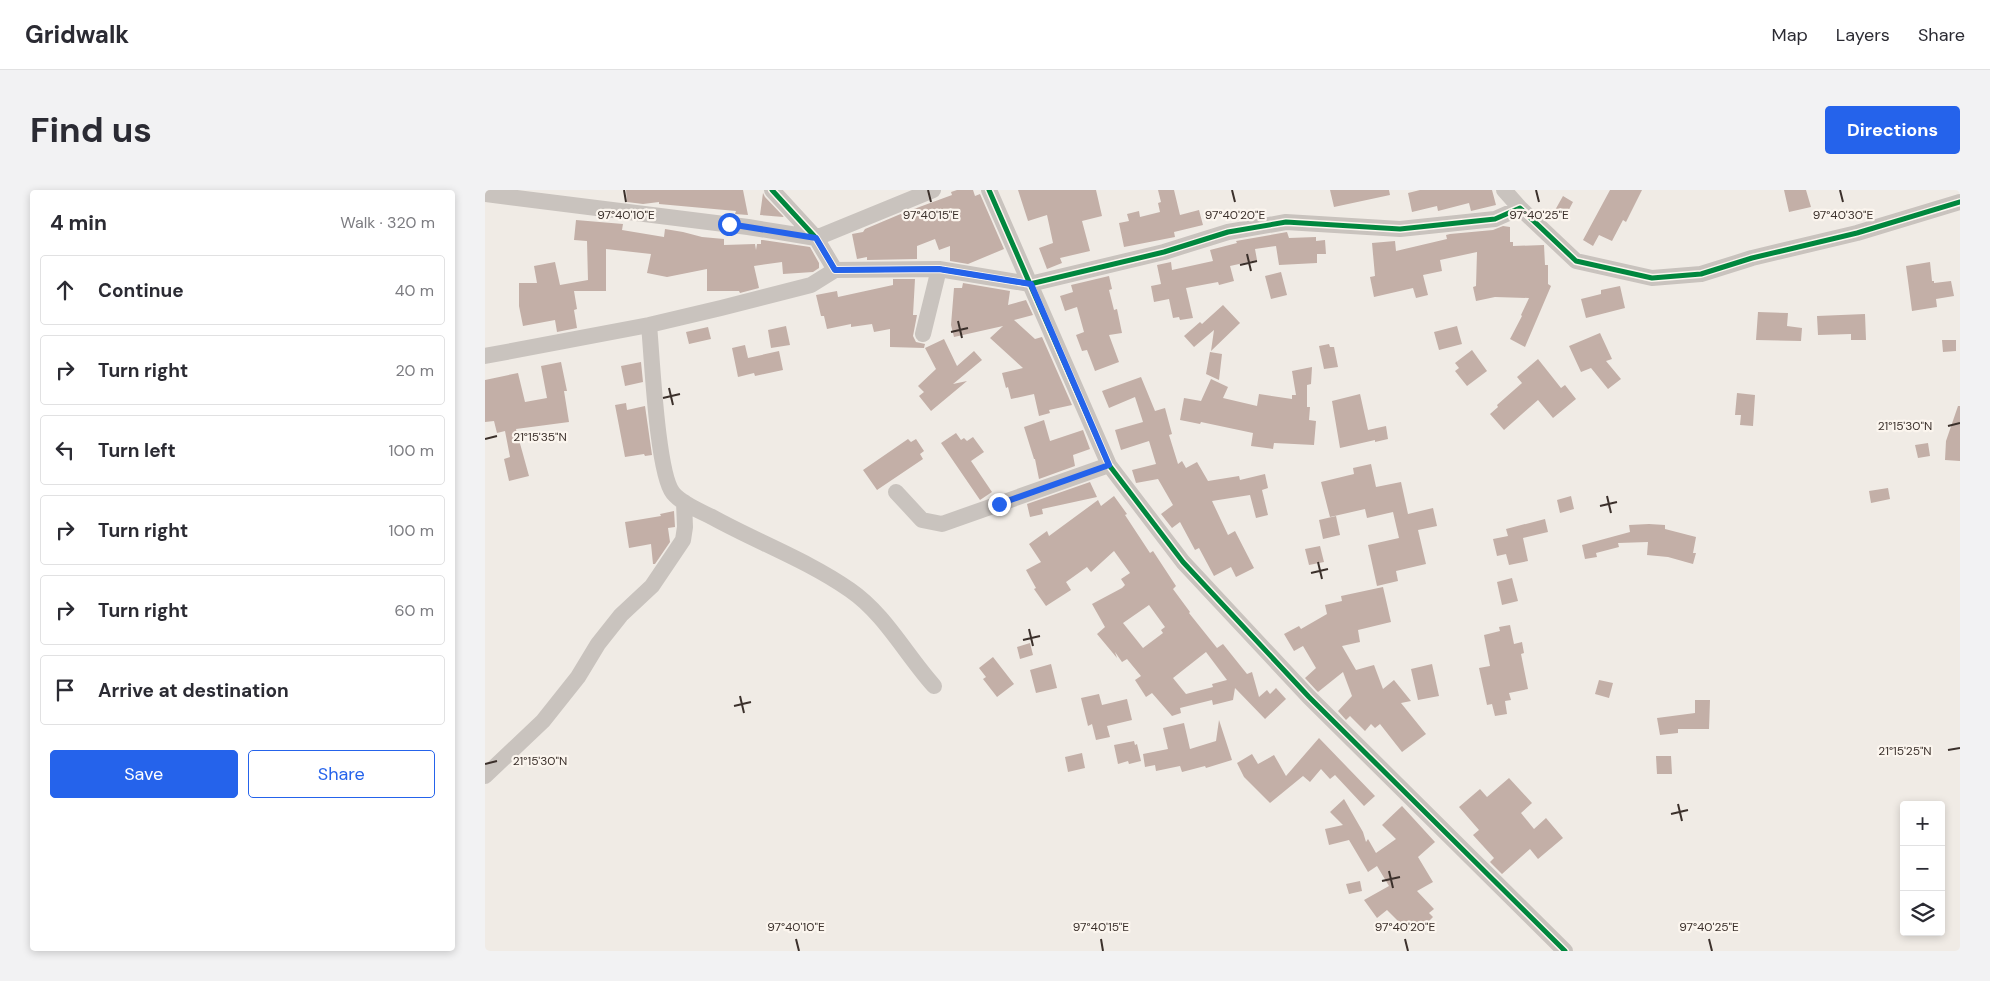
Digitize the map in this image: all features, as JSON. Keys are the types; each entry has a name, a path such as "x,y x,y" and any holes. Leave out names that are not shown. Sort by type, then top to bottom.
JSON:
{"street":[{"path":"772,190 816,238 835,270"},
{"path":"485,194 748,227 816,238 933,190"},
{"path":"989,190 1109,465 1183,562 1309,697 1565,951"},
{"path":"1504,190 1520,208 1576,261 1652,278 1701,274 1752,258 1857,233 1960,202"},
{"path":"485,356 649,325 811,285 835,270 939,269 1031,284 1164,252 1228,232 1286,222 1400,230 1495,218 1520,208"},
{"path":"923,334 939,269"},
{"path":"649,325 661,451 673,493 684,502 737,531 819,571 850,590 872,609 935,686"},
{"path":"896,492 922,520 943,524 1109,465"},
{"path":"485,776 543,721 621,615 652,586 683,540 685,527 684,502"}],"building":[{"path":"626,190 743,190 748,215 735,214 736,211 659,204 659,202 643,204 627,202"},
{"path":"973,190 975,196 980,194 1004,249 968,264 950,261 950,246 939,250 935,239 917,246 917,259 867,260 867,257 857,259 852,234 863,232 865,229 903,213 952,195 951,192"},
{"path":"1018,190 1096,190 1102,216 1082,221 1090,251 1060,258 1062,263 1047,269 1039,248 1053,243 1047,215 1028,221"},
{"path":"1158,190 1174,190 1180,215 1199,210 1203,225 1174,232 1175,237 1124,247 1119,223 1129,221 1127,214 1139,211 1140,217 1160,212 1158,203 1161,202"},
{"path":"1330,190 1389,190 1390,195 1334,207"},
{"path":"1420,190 1492,190 1496,205 1471,211 1469,203 1438,211 1437,206 1412,212 1408,193"},
{"path":"1610,190 1642,190 1626,222 1623,220 1612,241 1599,235 1593,246 1583,240"},
{"path":"1784,190 1806,190 1811,207 1789,212"},
{"path":"763,193 765,197 784,217 760,215"},
{"path":"1563,196 1573,202 1565,217 1554,212"},
{"path":"576,220 623,224 622,230 664,237 665,229 702,237 724,239 724,245 755,244 756,250 757,244 761,244 761,240 810,247 819,263 819,268 813,272 783,274 782,262 754,266 759,288 740,293 739,291 707,291 707,269 667,277 647,273 651,254 606,249 606,291 574,291 577,309 574,310 577,328 557,332 555,320 523,326 519,306 519,283 537,283 534,266 555,262 560,285 588,280 587,241 574,240"},
{"path":"1503,226 1510,227 1510,242 1513,242 1513,246 1544,245 1545,265 1548,265 1548,284 1551,286 1525,347 1510,339 1529,298 1495,297 1476,301 1473,287 1476,286 1477,252 1440,260 1442,271 1423,275 1428,295 1416,298 1413,288 1374,297 1370,277 1375,276 1372,243 1395,241 1396,251 1447,239 1446,235 1450,234 1493,230"},
{"path":"1287,232 1289,238 1316,237 1316,241 1325,240 1326,254 1317,254 1317,263 1279,265 1276,246 1255,249 1257,260 1230,266 1234,281 1219,285 1218,282 1186,288 1193,318 1180,320 1179,317 1173,318 1169,299 1154,302 1151,286 1161,284 1157,265 1171,262 1172,270 1213,261 1210,250 1237,243 1236,241"},
{"path":"1930,262 1932,281 1934,283 1951,281 1954,296 1936,299 1937,307 1912,311 1906,266"},
{"path":"1281,272 1287,295 1271,299 1265,276"},
{"path":"1109,276 1112,289 1109,290 1114,310 1117,309 1122,333 1109,335 1119,362 1095,371 1087,350 1082,351 1076,335 1084,332 1077,307 1065,311 1060,296 1073,292 1071,285"},
{"path":"893,279 915,279 913,315 917,315 913,336 916,342 925,344 924,348 890,347 890,329 874,332 872,324 851,327 851,324 827,329 824,316 821,316 816,295 837,291 838,297 893,285"},
{"path":"963,283 1010,291 1008,305 1026,300 1033,315 1014,320 1035,339 1042,337 1072,405 1049,410 1050,413 1039,416 1034,394 1011,399 1002,373 1023,368 990,338 1003,326 954,337 951,325 954,288 962,288"},
{"path":"1620,286 1625,308 1586,318 1581,299 1601,294 1601,290"},
{"path":"1223,305 1240,323 1211,351 1214,330 1194,347 1184,336 1200,322 1202,324"},
{"path":"1758,312 1788,313 1787,326 1802,328 1801,341 1756,340"},
{"path":"1865,314 1866,340 1851,340 1851,334 1818,335 1817,316"},
{"path":"786,326 790,345 771,348 768,330"},
{"path":"1457,326 1462,344 1439,350 1434,332"},
{"path":"708,327 711,339 689,344 686,332"},
{"path":"1600,333 1612,359 1606,361 1621,379 1608,389 1591,368 1581,372 1569,346"},
{"path":"944,339 957,366 974,351 982,360 953,384 967,381 931,411 919,396 924,392 918,386 936,369 925,348"},
{"path":"1942,340 1956,340 1956,351 1943,352"},
{"path":"1329,344 1330,347 1334,347 1338,367 1324,369 1319,346"},
{"path":"745,345 748,358 779,351 783,370 755,376 754,373 738,377 732,348"},
{"path":"1472,350 1487,371 1467,386 1455,371 1459,368 1455,363"},
{"path":"1210,352 1222,354 1219,380 1206,374"},
{"path":"1538,359 1561,388 1565,385 1576,399 1553,418 1538,400 1504,430 1490,414 1498,407 1497,405 1522,383 1517,377"},
{"path":"561,362 567,391 564,391 569,422 516,429 529,476 509,481 504,459 510,457 505,431 497,433 494,421 485,422 485,380 518,373 525,402 547,398 541,366"},
{"path":"641,362 643,382 625,386 621,366"},
{"path":"1312,367 1311,384 1307,385 1307,407 1310,407 1309,420 1316,421 1314,445 1274,443 1273,449 1251,446 1253,433 1201,422 1200,424 1180,420 1184,398 1201,401 1211,379 1228,387 1223,398 1257,406 1259,394 1292,399 1292,395 1296,395 1292,371"},
{"path":"1141,377 1155,411 1165,408 1172,434 1169,435 1178,464 1182,461 1186,468 1197,462 1208,481 1239,476 1240,480 1265,474 1268,488 1262,490 1268,515 1256,518 1250,495 1212,501 1228,535 1235,531 1254,568 1236,577 1231,567 1214,576 1199,548 1195,550 1180,522 1172,528 1161,514 1173,505 1158,479 1136,483 1132,470 1156,464 1149,441 1121,450 1115,430 1143,422 1135,397 1109,408 1102,391"},
{"path":"1737,393 1755,395 1753,426 1740,425 1741,415 1735,415"},
{"path":"1360,394 1368,430 1386,426 1388,439 1340,448 1332,401"},
{"path":"626,403 627,410 645,406 652,455 645,456 644,454 625,457 615,405"},
{"path":"1958,406 1960,406 1960,461 1945,460 1946,441"},
{"path":"1044,420 1050,441 1083,430 1090,449 1073,455 1075,466 1039,479 1035,459 1024,427"},
{"path":"956,433 961,440 964,438 967,441 973,437 984,452 971,461 992,492 980,500 941,443"},
{"path":"908,439 911,442 916,439 924,451 920,454 923,459 877,490 863,470"},
{"path":"1928,443 1930,456 1918,458 1915,445"},
{"path":"1371,464 1376,487 1401,482 1408,514 1433,508 1437,526 1418,530 1426,564 1396,571 1398,581 1377,586 1368,545 1399,538 1393,512 1367,518 1365,509 1330,517 1321,482 1354,474 1353,468"},
{"path":"1090,482 1097,497 1042,509 1043,514 1030,517 1027,504"},
{"path":"1888,488 1890,499 1871,503 1869,491"},
{"path":"1114,496 1150,553 1153,551 1176,586 1173,589 1189,613 1217,648 1223,644 1247,674 1252,672 1259,697 1267,690 1270,694 1276,688 1286,699 1265,719 1235,688 1233,700 1213,705 1212,700 1180,708 1181,713 1172,716 1152,693 1146,697 1135,680 1141,676 1127,659 1122,662 1115,652 1117,658 1097,634 1105,627 1092,604 1122,588 1125,585 1121,579 1130,573 1114,551 1091,572 1087,567 1066,582 1071,590 1046,606 1034,589 1036,588 1026,570 1041,562 1029,544 1047,531 1049,536 1098,500 1101,506","holes":["1149,605 1165,627 1161,630 1163,633 1143,648 1123,623","1206,652 1227,680 1212,684 1213,687 1186,694 1173,678"]},
{"path":"1571,496 1574,509 1560,513 1557,500"},
{"path":"674,511 675,527 668,528 670,542 655,564 653,564 651,544 629,548 625,522 661,516 660,514"},
{"path":"1336,516 1340,535 1323,539 1319,520"},
{"path":"1545,519 1548,532 1523,538 1528,561 1509,565 1506,554 1497,556 1493,539 1508,536 1506,529"},
{"path":"1629,525 1665,525 1665,529 1696,537 1693,553 1696,553 1693,564 1668,557 1647,555 1648,542 1618,543 1619,547 1596,553 1597,557 1585,559 1582,545 1630,532"},
{"path":"1320,546 1324,562 1309,565 1305,549"},
{"path":"1512,578 1518,601 1502,605 1497,582"},
{"path":"1383,587 1391,622 1358,630 1360,642 1342,646 1356,670 1374,665 1383,689 1394,680 1411,701 1401,703 1426,734 1402,752 1380,724 1375,728 1371,724 1365,731 1350,716 1346,720 1338,711 1352,696 1343,672 1318,692 1305,678 1316,668 1303,646 1294,651 1284,634 1299,626 1301,629 1327,614 1325,605 1342,601 1341,596"},
{"path":"1510,625 1514,644 1522,642 1524,653 1521,654 1528,689 1509,693 1511,700 1505,701 1507,714 1495,716 1492,704 1487,705 1479,668 1490,666 1484,635 1500,631 1499,627"},
{"path":"1030,643 1033,655 1020,659 1017,647"},
{"path":"993,657 1014,684 997,697 983,679 986,677 979,668"},
{"path":"1051,664 1057,688 1036,693 1030,670"},
{"path":"1432,664 1439,696 1418,700 1411,669"},
{"path":"1599,680 1613,683 1609,698 1595,694"},
{"path":"1099,694 1102,705 1127,699 1132,720 1107,726 1110,737 1096,740 1092,724 1088,726 1081,698"},
{"path":"1695,700 1710,700 1709,729 1678,729 1678,733 1660,735 1657,718 1695,713"},
{"path":"1219,720 1232,760 1206,768 1205,766 1182,772 1180,766 1156,771 1155,765 1145,767 1143,754 1168,749 1163,728 1184,723 1190,749 1216,741"},
{"path":"1319,738 1375,796 1364,806 1335,775 1330,779 1321,769 1310,782 1303,776 1270,803 1244,777 1237,763 1252,754 1258,764 1274,755 1286,776"},
{"path":"1134,741 1135,745 1137,744 1141,761 1129,764 1128,761 1118,764 1114,745"},
{"path":"1082,753 1085,768 1068,772 1065,757"},
{"path":"1656,756 1671,756 1672,774 1657,774"},
{"path":"1509,778 1532,803 1521,813 1534,829 1546,818 1563,838 1538,859 1530,849 1502,874 1490,862 1494,858 1473,835 1479,830 1459,807 1480,789 1487,797"},
{"path":"1344,799 1363,832 1366,842 1368,839 1376,853 1396,839 1382,825 1402,806 1435,842 1418,857 1433,882 1417,891 1434,909 1429,913 1433,917 1422,928 1418,923 1409,932 1387,910 1377,918 1364,900 1389,886 1377,866 1368,872 1349,840 1329,845 1325,829 1343,825 1330,812"},
{"path":"1360,881 1362,891 1349,894 1346,884"}],"cycle path":[{"path":"772,190 816,238 835,270 939,269 1030,284 1164,252 1228,232 1286,222 1400,229 1495,219 1520,208 1576,261 1652,278 1701,274 1752,258 1857,233 1960,202"},
{"path":"989,190 1109,465 1183,562 1309,697 1565,951"}],"route":[{"path":"729,224 816,238 835,270 939,269 1031,284 1109,465 999,504"}]}
